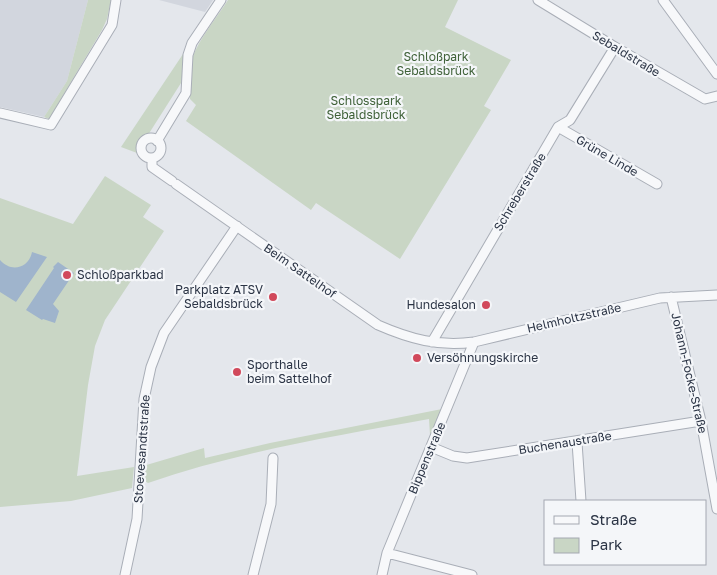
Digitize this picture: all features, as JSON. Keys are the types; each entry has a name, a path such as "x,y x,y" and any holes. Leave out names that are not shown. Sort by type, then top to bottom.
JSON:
{"street":[{"path":"0,113 50,125 112,25 116,0"},
{"path":"158,141 186,93 188,55 192,43 221,0"},
{"name":"Sebaldstraße","path":"538,0 615,48 705,99 717,96"},
{"path":"663,0 717,74"},
{"name":"Schreberstraße","path":"432,342 558,128 570,120 615,48"},
{"name":"Grüne Linde","path":"558,128 657,184"},
{"path":"149,138 158,141 160,151 157,155 152,158 144,154 141,146 145,140 149,138"},
{"name":"Beim Sattelhof","path":"152,158 152,167 378,325 399,334 432,342"},
{"name":"Stoevesandtstraße","path":"125,575 137,519 144,399 151,367 164,333 237,226"},
{"name":"Helmholtzstraße","path":"432,342 455,345 474,342 660,298 717,295"},
{"name":"Johann-Focke-Straße","path":"672,297 701,421 717,509"},
{"name":"Bippenstraße","path":"382,575 387,553 474,342"},
{"name":"Buchenaustraße","path":"431,447 453,456 467,458 701,421"},
{"path":"577,442 581,500"},
{"path":"253,575 271,504 273,458"},
{"path":"387,553 472,575"}],"shaded area":[{"path":"0,0 88,0 67,81 44,117 0,107"},
{"path":"159,0 213,0 205,12"}],"green space":[{"path":"88,0 111,0 107,19 49,119 44,117 67,81"},
{"name":"Schlosspark Sebaldsbrück","path":"228,0 458,0 445,27 511,60 484,106 491,110 400,259 316,203 311,210 186,121 196,105 190,99 190,70 194,53"},
{"path":"187,48 181,83 148,135 143,139 137,153 121,147"},
{"name":"Schloßparkbad","path":"105,176 151,205 143,217 164,231 105,320 95,346 88,385 77,476 134,467 132,488 71,501 0,507 0,198 73,224"},
{"path":"442,409 430,435 429,419 251,454 217,462 148,483 142,479 143,466 204,448 205,458 270,443"}],"water":[{"path":"32,252 47,257 16,302 0,292 0,260 9,266 19,267 27,262"},
{"path":"58,262 74,273 53,304 59,311 55,323 42,320 26,310"}],"place":[{"name":"Schloßparkbad","path":"67,275"},
{"name":"Parkplatz ATSV Sebaldsbrück","path":"273,297"},
{"name":"Hundesalon","path":"486,305"},
{"name":"Versöhnungskirche","path":"417,358"},
{"name":"Sporthalle beim Sattelhof","path":"237,372"}],"park label":[{"name":"Schloßpark Sebaldsbrück","path":"436,64"}]}
